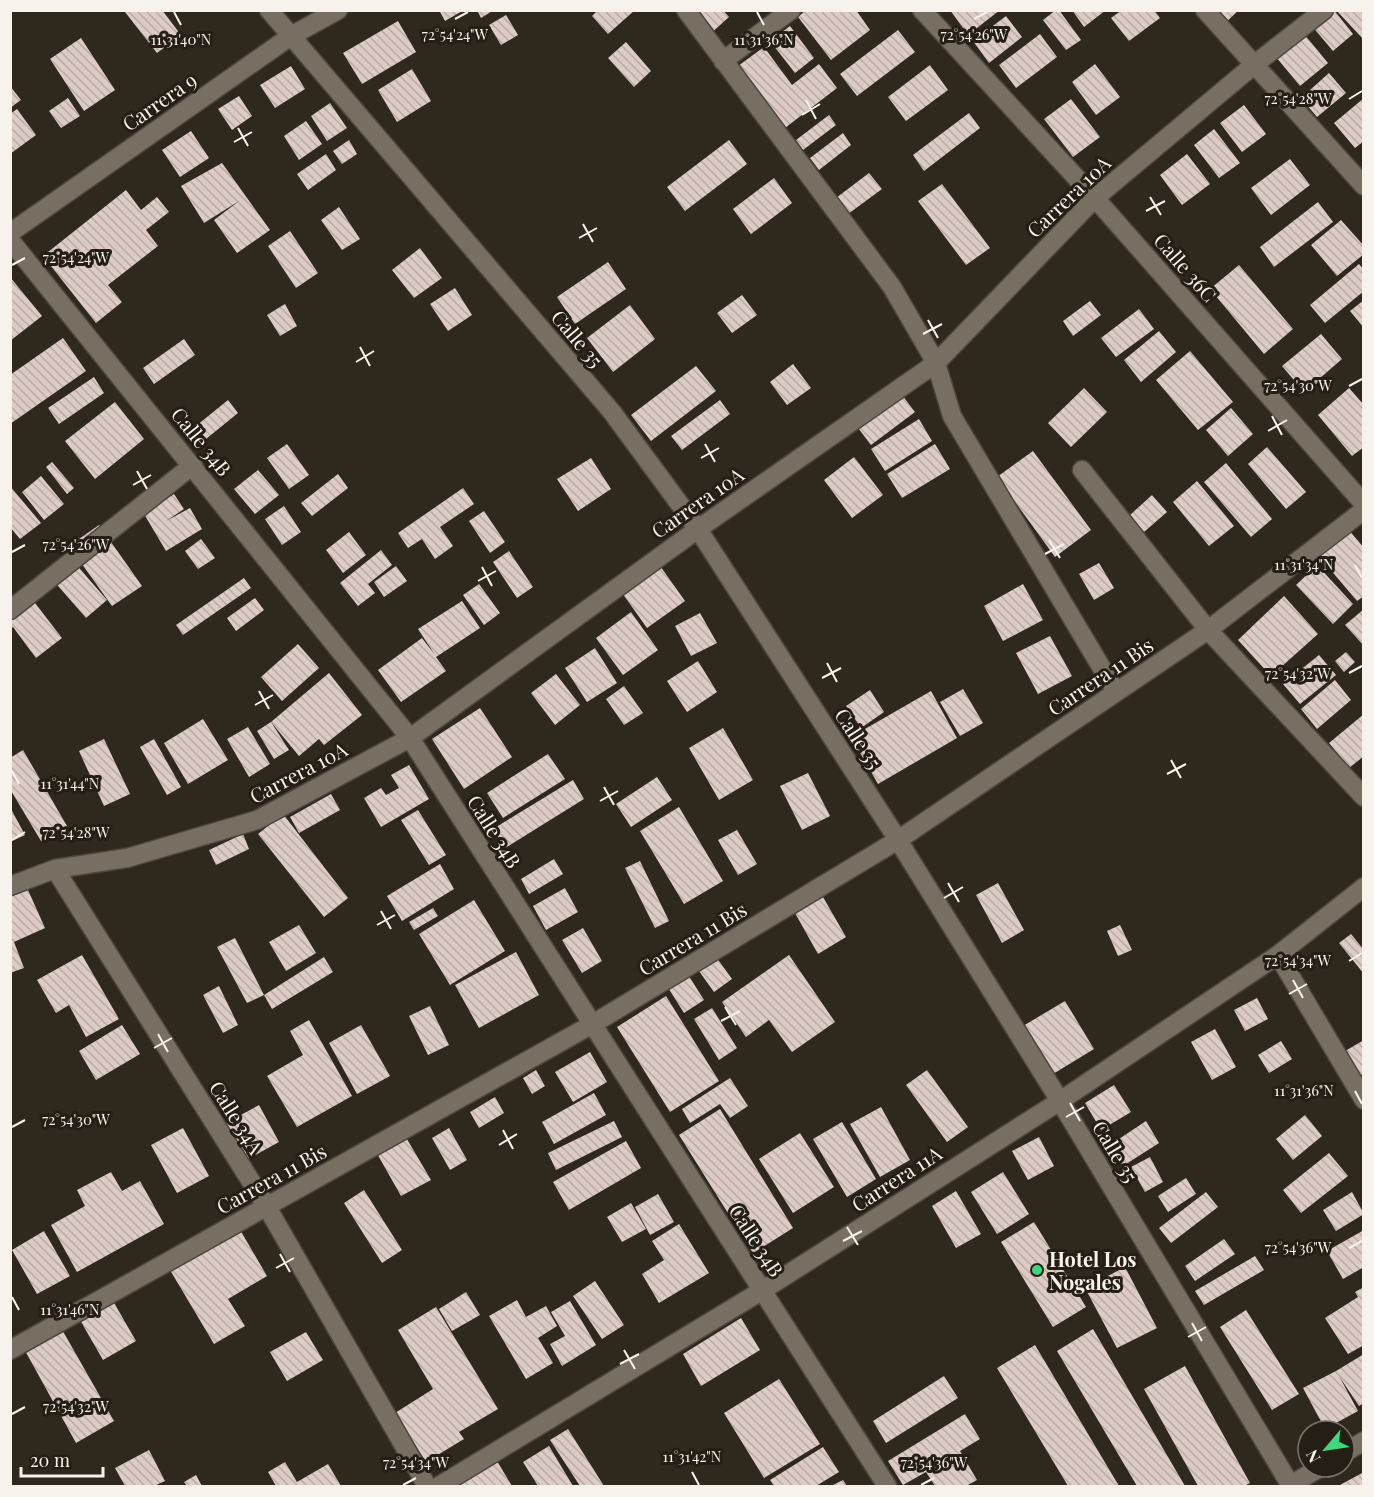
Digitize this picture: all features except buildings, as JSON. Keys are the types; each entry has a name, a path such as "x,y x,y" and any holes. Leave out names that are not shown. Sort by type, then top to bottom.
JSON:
{"street":[{"name":"Calle 35","path":"269,10 612,412 698,529 898,840 1060,1101 1290,1486"},
{"name":"Carrera 9","path":"10,233 291,36 338,10"},
{"path":"686,10 892,287 936,363 952,416 1116,692"},
{"path":"723,61 791,10"},
{"name":"Calle 36C","path":"921,10 1095,198 1364,504"},
{"path":"1205,10 1364,186"},
{"name":"Carrera 10A","path":"10,886 56,869 127,858 257,820 410,738 698,529 936,363 1095,198 1255,64 1324,10"},
{"name":"Calle 34B","path":"10,240 410,738 887,1486"},
{"path":"10,610 193,465"},
{"path":"1082,470 1208,630 1364,797"},
{"name":"Carrera 11 Bis","path":"12,1346 267,1207 591,1025 898,840 1208,630 1364,510"},
{"name":"Calle 34A","path":"56,869 267,1207 427,1486"},
{"name":"Carrera 11A","path":"439,1486 763,1290 1060,1101 1278,956 1364,886"},
{"path":"1278,956 1364,1100"}],"place":[{"name":"Hotel Los Nogales","path":"1037,1270"}]}
